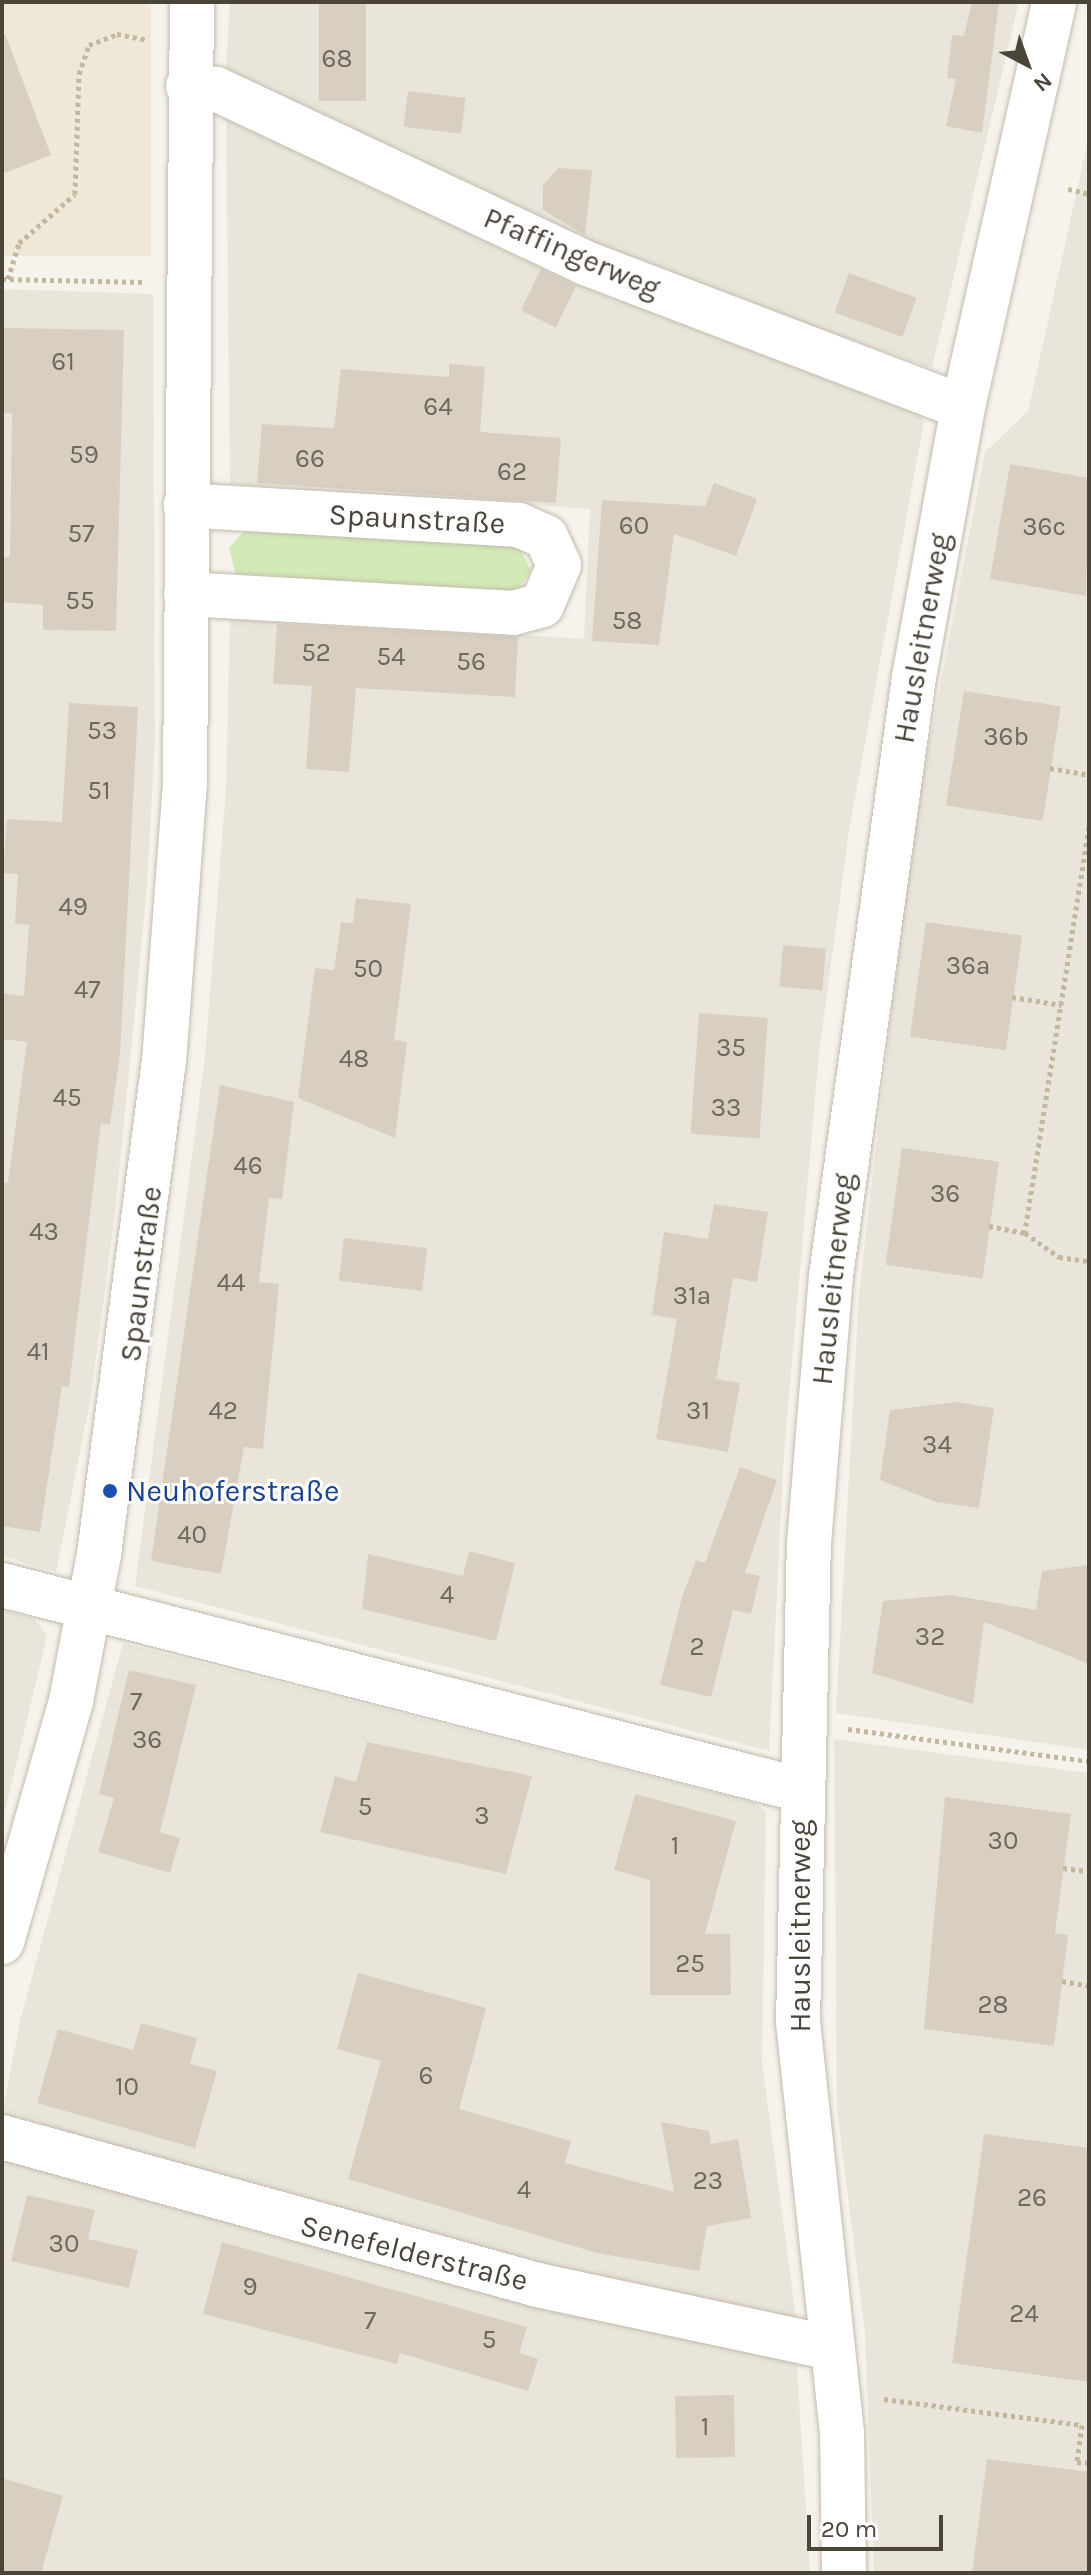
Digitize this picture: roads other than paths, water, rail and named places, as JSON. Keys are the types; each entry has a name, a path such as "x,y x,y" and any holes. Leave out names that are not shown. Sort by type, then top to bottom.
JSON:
{"street":[{"name":"Spaunstraße","path":"2,1942 71,1701 89,1610 126,1387 170,1003 185,783 188,86 192,2"},
{"name":"Hausleitnerweg","path":"844,2573 842,2433 802,2106 801,1790 809,1543 832,1266 874,934 963,407 1054,2"},
{"name":"Pfaffingerweg","path":"188,86 216,89 588,264 963,407"},
{"name":"Spaunstraße","path":"186,505 519,525 546,537 559,565 542,605 513,613 186,594"},
{"path":"2,1585 89,1610 801,1790"},
{"name":"Senefelderstraße","path":"2,2137 492,2273 832,2348"}],"place":[{"name":"Neuhoferstraße","path":"110,1491"}]}
